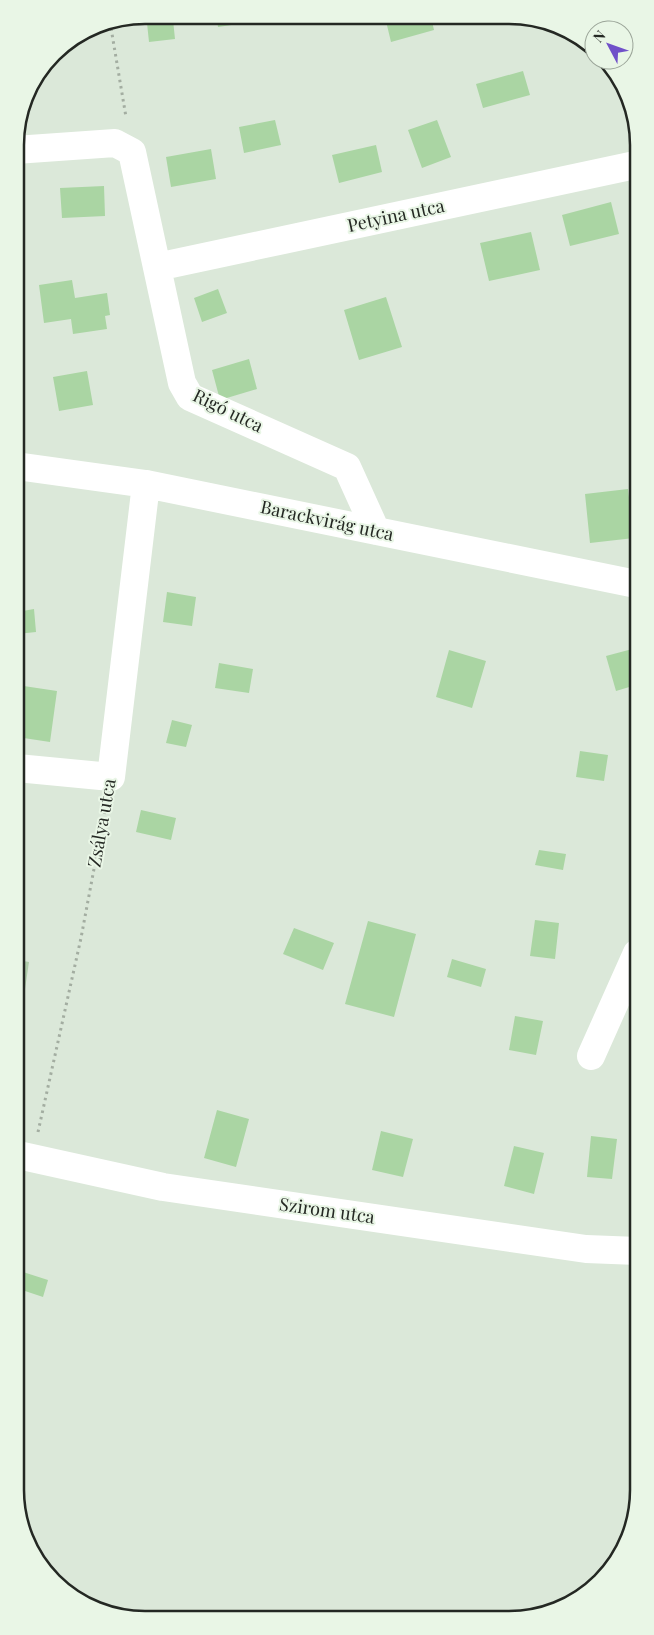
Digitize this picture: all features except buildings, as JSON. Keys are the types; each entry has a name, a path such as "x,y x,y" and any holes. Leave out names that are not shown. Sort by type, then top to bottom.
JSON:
{"street":[{"path":"24,149 115,143 132,152"},
{"name":"Rigó utca","path":"132,152 182,383 190,397 347,467 376,531"},
{"name":"Petyina utca","path":"157,266 630,166"},
{"name":"Barackvirág utca","path":"24,467 146,484 630,583"},
{"name":"Zsálya utca","path":"111,777 146,484"},
{"path":"24,769 111,777"},
{"path":"591,1056 630,969"},
{"name":"Szirom utca","path":"25,1156 163,1188 473,1231 586,1249 630,1251"}],"path":[{"path":"111,29 132,152"},
{"name":"Zsálya utca","path":"25,1156 80,938 111,777"}],"green space":[{"path":"24,961 29,962 24,996"}]}
